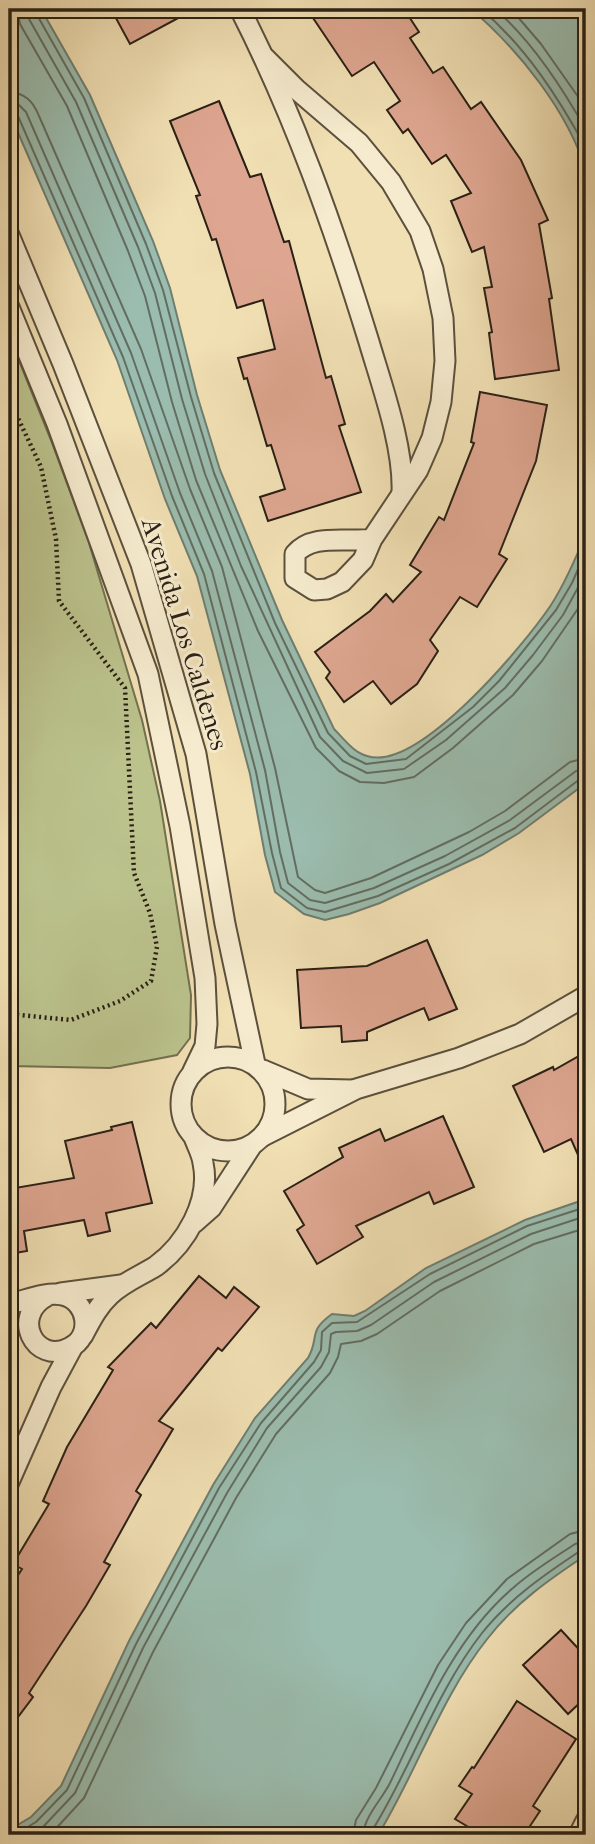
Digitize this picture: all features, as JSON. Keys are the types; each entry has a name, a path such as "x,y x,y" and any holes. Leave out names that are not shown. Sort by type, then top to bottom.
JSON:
{"street":[{"path":"240,9 265,58 299,140 343,258 400,453 402,493"},
{"path":"265,58 296,89 359,143 391,182 420,231 433,269 443,318 445,361 441,402 432,438 418,470 372,539"},
{"name":"Avenida Los Caldenes","path":"9,235 141,564 196,754 225,924 258,1067"},
{"name":"Avenida Los Caldenes","path":"9,307 57,424 148,674 180,826 205,978 205,1046 193,1071"},
{"path":"356,1090 308,1089 243,1058 216,1057 193,1071 185,1083 181,1112 185,1126 207,1146 222,1151 238,1150 356,1090 460,1058 520,1034 586,996"},
{"path":"191,1226 211,1208 271,1125 275,1103 271,1082 258,1067"},
{"path":"9,1482 51,1387 94,1313 122,1284 157,1265 182,1241 191,1226 204,1186 203,1163 194,1137"},
{"path":"9,1304 122,1284"},
{"path":"9,1317 39,1346 58,1352 78,1341 85,1316 81,1307 65,1295 51,1295 32,1307 28,1317 28,1326 39,1346 47,1357 51,1387"},
{"path":"579,1835 586,1821"}],"path":[{"path":"9,399 41,467 56,539 59,601 125,688 134,873 150,913 157,947 151,981 120,1002 71,1020 9,1014"}],"green space":[{"path":"9,336 89,543 142,720 160,801 191,995 190,1038 177,1055 110,1068 9,1066"}],"water":[{"path":"9,9 41,9 90,95 153,241 170,288 197,395 220,470 282,620 334,729 349,745 367,756 388,756 414,745 468,702 495,674 551,605 586,533 586,783 519,833 482,855 380,903 325,920 304,914 275,892 265,855 250,774 197,576 165,499 117,360 9,112"},
{"path":"471,9 586,9 586,171 567,126 539,82 506,43"},
{"path":"586,1199 586,1555 521,1603 488,1638 443,1709 378,1835 9,1835 9,1830 31,1817 61,1786 129,1641 213,1485 255,1418 308,1358 317,1330 324,1320 332,1314 354,1316 365,1311 426,1268 525,1220"}],"building":[{"path":"111,9 195,9 130,44"},
{"path":"307,9 404,9 419,32 410,38 433,73 443,67 471,109 481,102 521,160 548,220 539,224 552,298 549,299 559,370 495,379 489,333 492,332 484,288 492,287 484,247 472,252 451,201 471,193 446,155 432,164 408,129 403,133 387,110 400,101 374,62 352,76"},
{"path":"219,101 250,177 261,174 284,242 289,241 326,378 331,376 345,424 339,426 361,492 268,521 260,497 285,489 271,445 267,446 247,378 244,379 238,358 275,349 263,300 237,308 216,239 212,240 196,196 200,195 170,121"},
{"path":"480,392 547,405 536,461 499,554 507,559 477,607 460,597 430,640 438,651 417,684 391,704 373,681 344,702 326,678 330,672 315,652 370,611 386,594 393,602 421,572 410,565 439,517 444,520 474,443 471,442"},
{"path":"427,940 457,1009 429,1020 424,1008 367,1032 367,1040 342,1042 341,1026 301,1028 297,970 367,966"},
{"path":"586,1052 586,1173 571,1139 544,1152 513,1086 553,1067 554,1070"},
{"path":"443,1116 474,1187 434,1204 429,1192 356,1226 363,1237 317,1264 297,1230 304,1225 284,1191 343,1157 339,1148 380,1129 385,1141"},
{"path":"132,1122 152,1203 106,1213 110,1231 88,1236 84,1220 24,1231 27,1251 9,1254 9,1189 74,1178 65,1141 112,1130 111,1127"},
{"path":"199,1276 226,1298 234,1287 259,1307 222,1351 218,1348 159,1421 173,1429 136,1491 141,1495 104,1562 110,1565 29,1693 33,1697 9,1729 9,1589 22,1569 13,1564 49,1504 43,1501 67,1447 113,1370 108,1367 151,1323 156,1328"},
{"path":"561,1630 586,1657 586,1697 568,1714 523,1665"},
{"path":"517,1701 576,1739 533,1806 540,1811 524,1835 482,1835 455,1819 472,1794 459,1786 472,1767 474,1768"}]}
